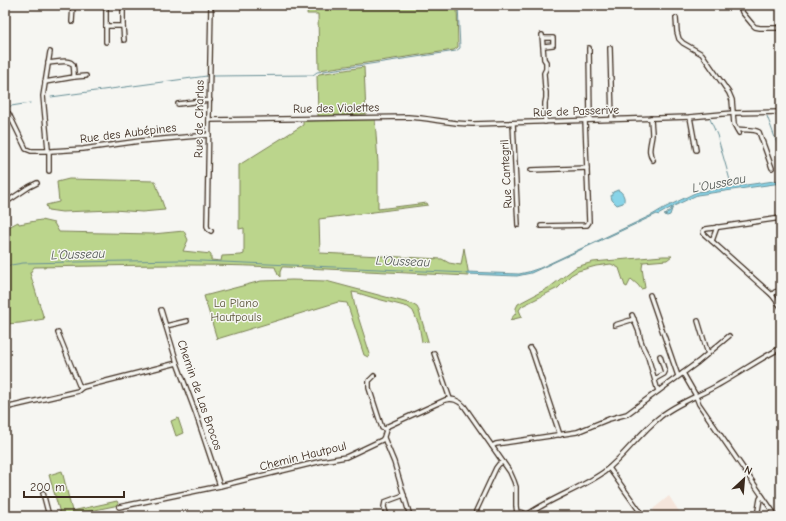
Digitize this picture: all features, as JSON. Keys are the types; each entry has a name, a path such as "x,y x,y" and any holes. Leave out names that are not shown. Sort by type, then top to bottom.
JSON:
{"street":[{"path":"72,22 73,5"},
{"path":"106,5 106,42"},
{"path":"122,5 124,40"},
{"name":"Rue de Charlas","path":"211,5 207,226 211,231"},
{"path":"740,5 742,12 755,27 781,28"},
{"path":"676,18 676,32 683,44 704,56 730,95 732,100 734,124 738,131 755,130 759,132 772,168"},
{"path":"106,26 123,26"},
{"path":"544,46 553,45 553,38 542,36 544,59 546,62 546,69 544,73 546,92 545,122"},
{"path":"589,48 590,120"},
{"path":"610,48 612,119"},
{"path":"48,171 49,151 43,96 50,52"},
{"path":"48,63 71,62 73,64 74,78"},
{"path":"45,82 86,76"},
{"path":"178,104 210,100"},
{"name":"Rue des Aubépines","path":"5,111 9,114 26,149 31,151 83,149 140,141 208,135"},
{"name":"Rue de Passerive","path":"463,124 690,117 733,113 781,112"},
{"name":"Rue des Violettes","path":"209,120 408,117 463,124"},
{"path":"690,117 696,150"},
{"path":"651,118 652,135 650,155 653,160"},
{"path":"541,226 587,225 589,222 584,120"},
{"name":"Rue Cantegril","path":"513,123 518,225"},
{"path":"531,170 587,168"},
{"path":"5,203 37,183"},
{"path":"781,218 717,227 703,231 704,234 772,295 781,307"},
{"path":"712,241 717,227"},
{"path":"772,295 781,290"},
{"path":"650,295 678,376"},
{"name":"Chemin de Las Brocos","path":"161,310 220,486"},
{"path":"615,325 633,317 648,357 658,391"},
{"path":"166,326 187,321"},
{"path":"698,321 708,354"},
{"path":"58,333 79,385 83,387"},
{"path":"492,446 496,444 577,432 609,419 624,415 683,373 729,336"},
{"path":"530,348 560,435"},
{"path":"410,516 394,462 384,438 385,429 394,423 445,400 450,399 460,402 512,475 516,492 516,514 522,512 527,515 609,468 623,455 645,430 671,409 718,385 781,348"},
{"path":"434,353 450,399"},
{"path":"655,379 660,377 665,372 660,356"},
{"path":"5,408 78,391 83,387 178,363"},
{"path":"683,373 699,404 776,516"},
{"path":"374,376 369,381 369,388 382,428 385,429"},
{"name":"Chemin Hautpoul","path":"119,507 220,486 322,461 346,457 384,438"},
{"path":"476,511 496,468 503,462"},
{"path":"609,468 643,516"},
{"path":"42,516 48,512 43,493"},
{"path":"387,516 384,507 385,502 404,495"},
{"path":"757,516 760,499 762,496"}],"shaded area":[{"path":"669,496 682,516 650,516 655,512 653,509"}],"green space":[{"path":"308,5 457,5 458,47 454,50 319,70 318,14 307,14"},
{"path":"364,67 366,114 318,116 317,76 319,74"},
{"path":"375,119 378,163 378,209 427,203 428,205 319,219 320,253 442,259 449,263 461,265 464,248 469,276 282,267 280,277 275,267 214,265 34,267 30,273 44,319 5,324 5,229 18,222 19,224 41,220 54,223 59,232 153,234 184,231 188,240 183,251 211,254 211,260 221,261 222,256 244,254 244,228 239,229 239,165 303,125 303,121"},
{"path":"69,179 155,181 165,210 142,212 113,210 62,212 48,210 46,205 59,202 57,182"},
{"path":"672,256 667,260 643,262 642,268 645,288 641,289 631,279 627,287 625,286 619,268 611,264 596,266 578,271 571,275 558,288 522,306 519,310 522,317 510,320 516,313 518,304 550,287 576,267 593,262"},
{"name":"La Plano Hautpouls","path":"261,281 326,281 412,304 417,307 419,311 428,341 422,342 419,325 413,311 408,307 352,292 355,307 370,354 368,357 364,355 347,303 338,302 217,339 204,296"},
{"path":"178,418 183,433 176,436 171,421"},
{"path":"62,471 72,511 117,501 119,505 66,516 49,516 60,513 49,475"}],"water":[{"path":"781,180 781,183 697,195 674,206 670,215 664,215 670,211 672,207 658,215 657,214 531,273 517,276 466,274 467,272 519,274 528,272 540,268 652,215 697,192"},
{"path":"618,190 623,194 624,200 623,203 617,205 612,200 611,196 613,192"}],"waterway":[{"path":"213,76 313,75 317,72 456,51 460,48 458,5"},
{"path":"51,97 207,76"},
{"path":"5,107 30,103"},
{"path":"767,116 781,154"},
{"path":"710,119 717,135 732,187"},
{"name":"L'Ousseau","path":"5,266 23,263 179,260 467,273"}]}
